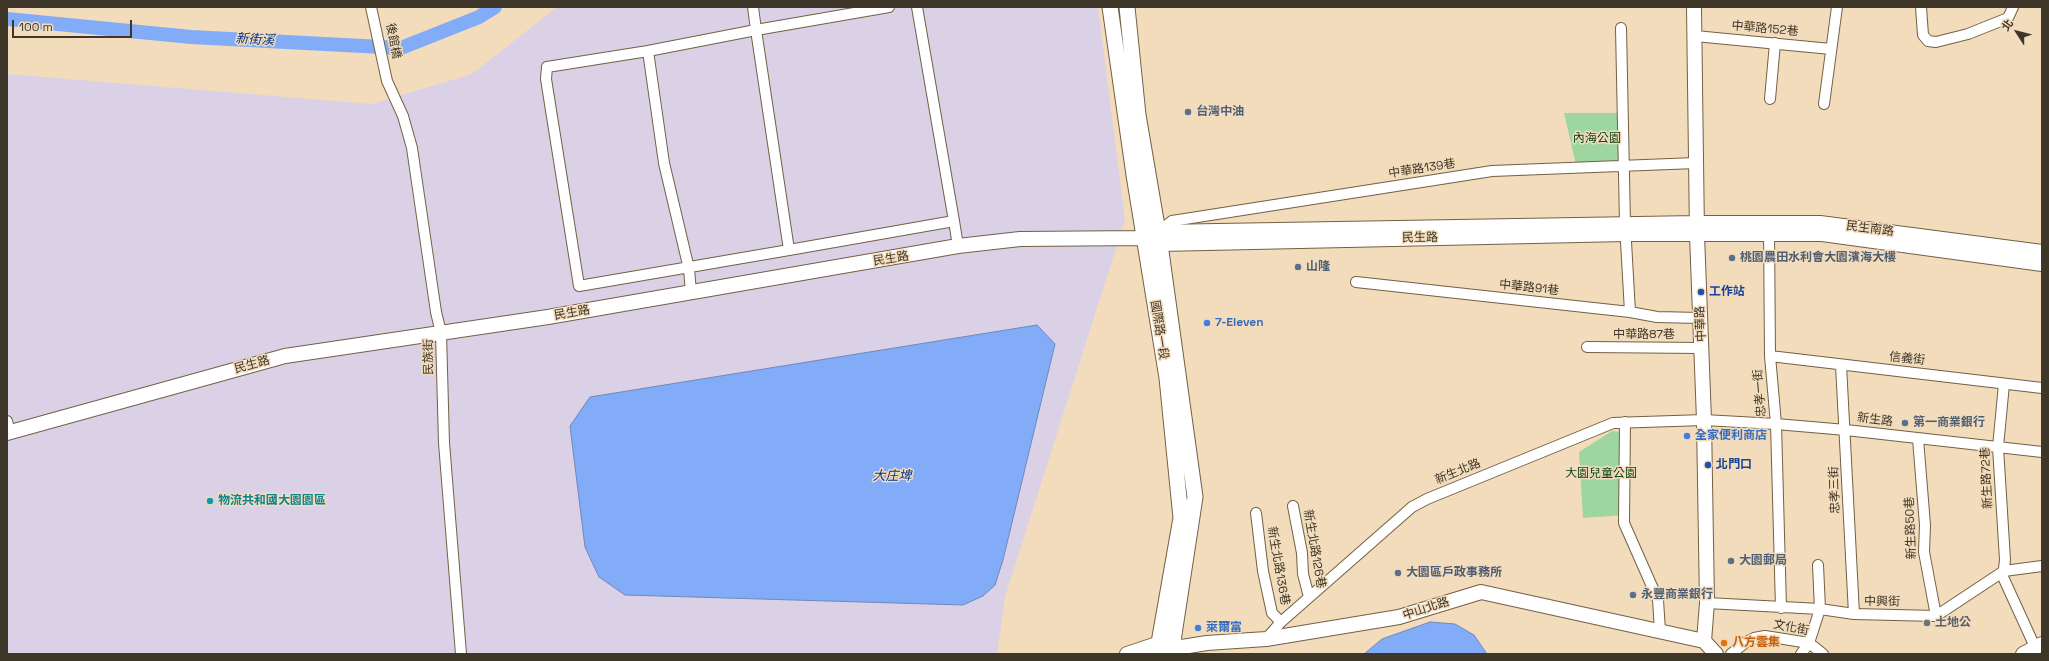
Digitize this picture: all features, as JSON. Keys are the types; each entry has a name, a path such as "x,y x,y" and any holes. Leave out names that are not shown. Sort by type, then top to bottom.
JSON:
{"main road":[{"name":"國際路一段","path":"1110,7 1144,238 1167,378 1181,518 1165,649"},
{"name":"國際路一段","path":"1127,7 1138,115 1159,238 1195,497 1165,649"},
{"name":"中華路","path":"1694,7 1697,229 1704,420 1707,602 1704,641"},
{"name":"民生南路","path":"1697,229 1769,228 1820,223 2042,252"},
{"name":"民生南路","path":"1769,228 2042,264"},
{"name":"民生路","path":"8,429 285,356 548,317 958,246 1020,239 1697,229"},
{"name":"中山北路","path":"1127,654 1207,643 1266,639 1399,617 1482,592 1704,641"},
{"path":"1704,641 1716,654"}],"street":[{"name":"後館橋","path":"371,7 385,67"},
{"path":"753,7 789,250"},
{"path":"889,7 547,68 546,79 579,286 689,269 954,221"},
{"path":"918,7 958,246"},
{"path":"1824,104 1837,7"},
{"path":"1921,7 1923,35 1928,41 1936,42 1968,34 2008,18 2013,7"},
{"path":"1621,28 1624,167 1630,312"},
{"name":"中華路152巷","path":"1695,36 1831,48"},
{"path":"1770,99 1775,43"},
{"path":"648,51 664,162 689,269 691,292"},
{"name":"民族街","path":"385,67 391,92 403,116 412,148 436,312 441,334 444,442 461,654"},
{"name":"中華路139巷","path":"1159,238 1172,222 1492,171 1696,163"},
{"name":"忠孝一街","path":"1769,228 1770,356 1776,424 1781,608"},
{"name":"中華路91巷","path":"1356,282 1630,312 1657,317 1700,318"},
{"name":"中華路87巷","path":"1587,347 1702,348"},
{"name":"信義街","path":"1770,356 2042,388"},
{"name":"忠孝三街","path":"1841,365 1846,430 1854,614"},
{"name":"新生路72巷","path":"2004,384 1998,447 2005,560 2003,577 2033,648"},
{"name":"新生北路","path":"1266,639 1281,622 1412,507 1427,499 1613,423 1704,420"},
{"name":"新生路","path":"1704,420 1846,430 2042,452"},
{"path":"1625,422 1624,523 1658,600 1660,631"},
{"name":"新生路50巷","path":"1918,439 1925,525 1924,552 1927,577 1936,616"},
{"name":"新生北路126巷","path":"1293,506 1302,554 1303,574 1309,597"},
{"name":"新生北路136巷","path":"1256,513 1263,571 1272,613 1281,622"},
{"path":"1801,654 1809,643 1820,610 1818,565"},
{"path":"1936,616 2004,571 2042,566"},
{"name":"中興街","path":"1707,602 1820,610 1854,614 1936,616"},
{"name":"文化街","path":"1731,654 1746,642 1754,638 1765,636 1809,643 1823,654"}],"shaded area":[{"path":"557,7 1098,7 1125,220 1005,597 997,654 7,654 7,74 372,104 472,74"}],"green space":[{"name":"內海公園","path":"1564,113 1623,113 1624,167 1577,169"},
{"name":"大園兒童公園","path":"1612,431 1622,432 1624,515 1583,518 1579,452"}],"water":[{"name":"大庄埤","path":"1037,325 1055,344 1003,560 995,585 983,596 963,605 625,595 599,577 585,547 570,426 590,397"},
{"path":"1430,622 1455,624 1474,635 1487,654 1364,654 1382,639"}],"waterway":[{"name":"新街溪","path":"7,19 191,37 401,48 479,17 495,7"}],"place":[{"name":"台灣中油","path":"1188,112"},
{"name":"桃園農田水利會大園濱海大樓","path":"1732,258"},
{"name":"山隆","path":"1298,267"},
{"name":"工作站","path":"1701,292"},
{"name":"7-Eleven","path":"1207,323"},
{"name":"第一商業銀行","path":"1905,423"},
{"name":"全家便利商店","path":"1687,436"},
{"name":"北門口","path":"1708,465"},
{"name":"物流共和國大園園區","path":"210,501"},
{"name":"大園郵局","path":"1731,561"},
{"name":"大園區戶政事務所","path":"1398,573"},
{"name":"永豐商業銀行","path":"1633,595"},
{"name":"土地公","path":"1927,623"},
{"name":"萊爾富","path":"1198,628"},
{"name":"八方雲集","path":"1724,643"}]}
